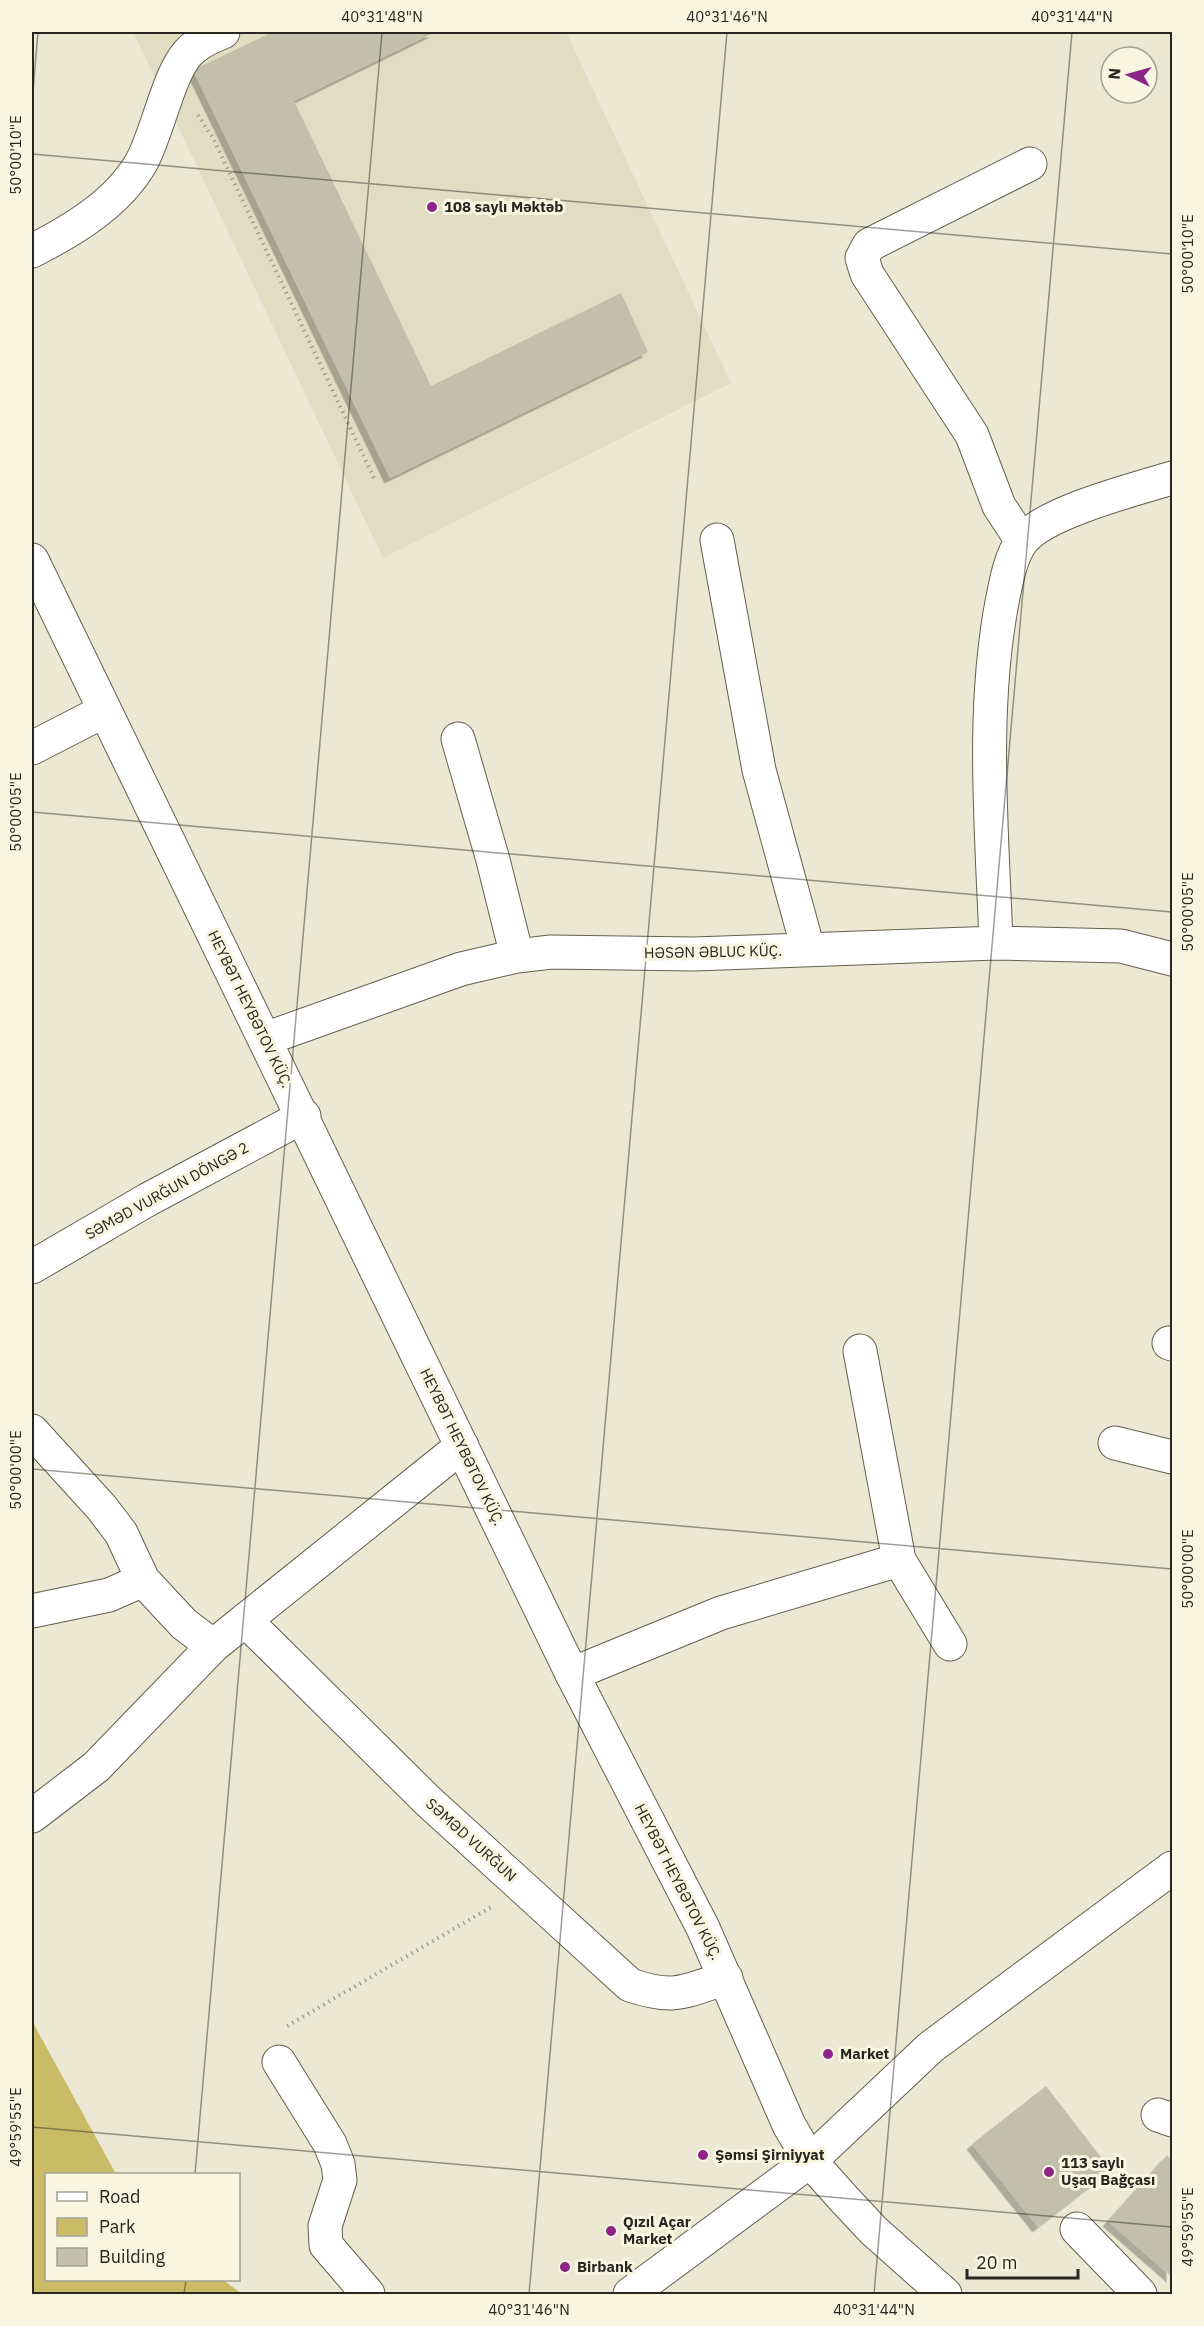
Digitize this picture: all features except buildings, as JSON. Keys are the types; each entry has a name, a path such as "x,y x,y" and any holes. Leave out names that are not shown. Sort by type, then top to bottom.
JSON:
{"street":[{"path":"32,252 92,216 127,184 142,162 187,54 205,40 223,32"},
{"path":"1022,541 999,506 972,435 867,274 862,258 869,245 1030,164"},
{"path":"996,943 989,700 993,648 1007,578 1022,541 1041,525 1089,504 1173,478"},
{"path":"717,540 759,771 808,950"},
{"name":"HEYBƏT HEYBƏTOV KÜÇ.","path":"32,560 572,1674 726,1977 773,2091 810,2161 874,2231 945,2295"},
{"path":"32,748 104,711"},
{"path":"458,739 494,860 517,956"},
{"name":"HƏSƏN ƏBLUC KÜÇ.","path":"265,1039 417,982 517,956 550,952 694,954 996,943 1121,945 1173,958"},
{"name":"SƏMƏD VURĞUN DÖNGƏ 2","path":"32,1267 147,1200 303,1116"},
{"path":"860,1351 899,1560 950,1644"},
{"path":"32,1431 102,1508 121,1533 143,1581 184,1624 213,1646"},
{"path":"1115,1443 1173,1456"},
{"path":"32,1816 96,1767 213,1646 462,1446"},
{"path":"572,1674 721,1613 899,1560"},
{"path":"32,1611 109,1594 143,1581"},
{"name":"SƏMƏD VURĞUN","path":"245,1620 428,1802 525,1887 630,1985 657,1994 676,1994 726,1977"},
{"path":"630,2295 810,2161 931,2047 1173,1868"},
{"path":"279,2062 330,2144 338,2164 339,2180 325,2226 326,2245 368,2295"},
{"path":"1077,2229 1140,2295"}],"path":[{"path":"173,84 213,138 374,478"},
{"path":"279,2062 276,2037 282,2029 525,1887"}],"shaded area":[{"name":"108 saylı Məktəb","path":"133,32 566,32 731,383 383,558"}],"green space":[{"path":"32,2021 115,2173 45,2173 45,2281 224,2281 242,2294 32,2294"}],"place":[{"name":"108 saylı Məktəb","path":"432,207"},
{"name":"Market","path":"828,2054"},
{"name":"Şəmsi Şirniyyat","path":"703,2155"},
{"name":"113 saylı Uşaq Bağçası","path":"1049,2172"},
{"name":"Qızıl Açar Market","path":"611,2231"},
{"name":"Birbank","path":"565,2267"}]}
